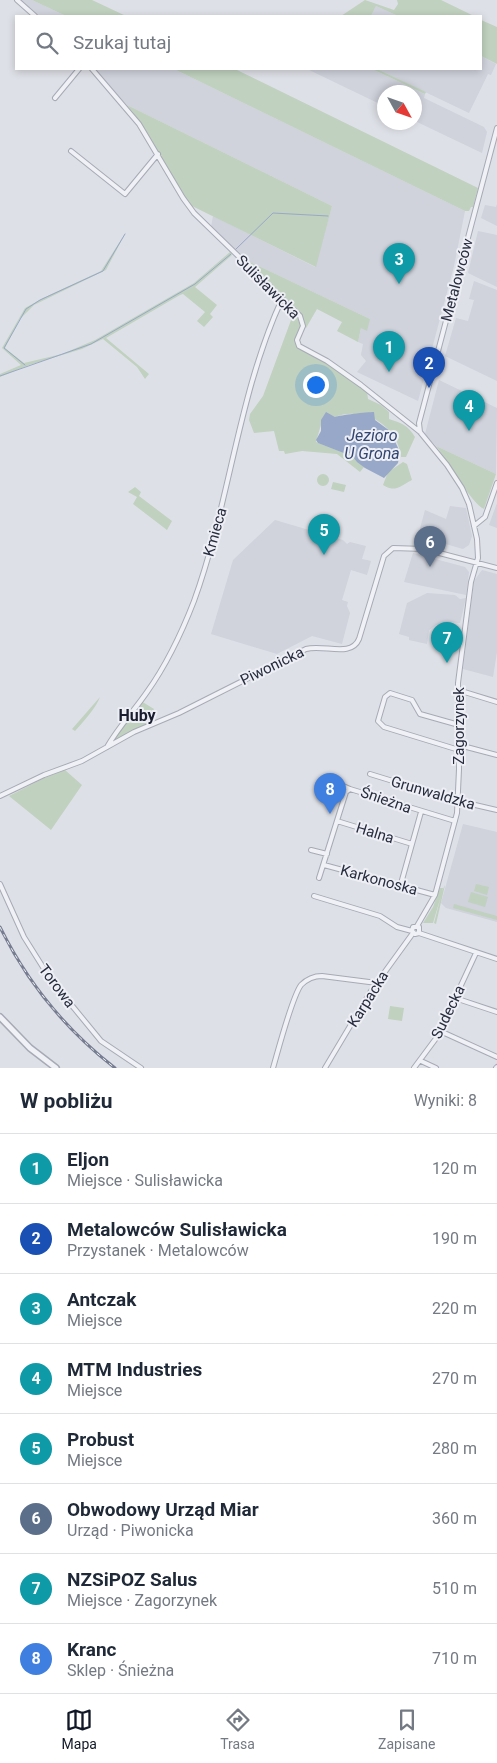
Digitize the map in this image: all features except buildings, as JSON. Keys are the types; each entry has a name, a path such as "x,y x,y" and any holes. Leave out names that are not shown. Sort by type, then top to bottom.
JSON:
{"street":[{"path":"17,0 35,15"},
{"path":"55,98 78,70"},
{"name":"Sulisławicka","path":"93,70 133,116 194,213 297,312 303,323 303,328 297,340 299,346 326,361 366,388 420,432 447,465 462,488 474,526 478,548 476,562"},
{"name":"Metalowców","path":"420,432 419,423 497,128"},
{"path":"71,151 125,194 158,154"},
{"name":"Kmieca","path":"108,747 122,722 158,675 177,639 193,602 226,490 250,392 270,328 282,299"},
{"path":"474,526 485,517 497,483"},
{"name":"Piwonicka","path":"0,796 44,775 82,761 306,649 323,646 347,650 354,647 359,639 384,556 392,548 424,549 497,568"},
{"name":"Zagorzynek","path":"458,801 458,690 470,592 476,562"},
{"path":"458,690 497,702"},
{"path":"459,725 420,714 412,700 392,693 386,695 379,718 379,723 384,727 459,750"},
{"path":"459,745 497,754"},
{"name":"Grunwaldzka","path":"370,774 458,801 497,810"},
{"path":"332,781 350,789"},
{"name":"Śnieżna","path":"319,878 337,821 350,789 455,821"},
{"path":"412,932 413,927 418,926 435,895 455,821 458,801"},
{"path":"400,887 421,812"},
{"name":"Halna","path":"337,821 412,844"},
{"path":"311,850 327,854"},
{"name":"Karkonoska","path":"324,865 435,895"},
{"name":"Torowa","path":"0,884 24,937 48,976 100,1041 141,1068"},
{"path":"314,896 380,916 397,927 416,934 419,933 497,959"},
{"path":"418,926 420,929 419,933"},
{"name":"Karpacka","path":"325,1068 377,983 412,932"},
{"name":"Sudecka","path":"414,1068 440,1031 476,952"},
{"path":"273,1068 297,993 305,982 322,976 377,983"},
{"path":"455,998 497,1012"},
{"path":"0,1016 30,1048 56,1068"},
{"path":"440,1031 497,1057"},
{"path":"420,1060 436,1068"}],"shaded area":[{"path":"20,0 32,0 64,15 38,15"},
{"path":"376,6 396,15 372,15"},
{"path":"482,57 496,64 491,75 488,74 469,113 422,91 422,85 410,85 379,70 482,70"},
{"path":"95,70 176,70 465,211 454,266 418,401 357,372 366,361 361,355 363,344 358,342 361,328 370,319 242,258 211,227 213,216 315,267 332,206 127,105"},
{"path":"309,70 374,70 406,85 377,85 377,103"},
{"path":"422,93 425,94 424,98 484,127 487,132 482,153 422,124"},
{"path":"497,204 497,226 481,218 485,205 496,207"},
{"path":"478,231 497,235 497,287 468,273"},
{"path":"474,281 497,290 497,381 445,356 456,318 468,321 474,300 469,299"},
{"path":"439,380 497,408 496,474 436,446 425,434"},
{"path":"497,503 497,528 489,525"},
{"path":"450,506 466,508 472,536 469,545 463,549 418,536 425,510 446,519"},
{"path":"275,520 343,540 347,544 350,542 366,546 362,559 371,561 367,575 351,570 342,600 348,602 347,606 350,613 342,644 312,636 277,654 211,634 233,560"},
{"path":"413,553 465,567 469,572 466,595 404,582"},
{"path":"482,570 497,574 497,652 493,677 463,669 474,581"},
{"path":"427,593 455,595 460,599 466,598 460,623 448,622 436,625 429,630 427,644 409,640 409,637 399,634 407,603"},
{"path":"463,824 497,832 497,922 446,908 441,903"}],"green space":[{"path":"32,0 92,0 124,15 64,15"},
{"path":"365,0 394,10 398,4 397,0 441,0 472,15 396,15 376,6 372,15 342,15"},
{"path":"482,20 497,27 497,64 482,56"},
{"path":"176,70 237,70 478,188 473,207 469,211 465,211"},
{"path":"374,70 379,70 411,85 406,85"},
{"path":"127,105 332,206 316,267 192,206 175,182 137,117"},
{"path":"126,232 106,270 34,305 20,319 5,348 24,363 62,354 95,340 194,283 230,252 232,255 195,287 217,305 210,314 213,317 204,327 197,321 205,312 183,294 106,338 149,374 145,379 137,367 103,339 82,349 29,365 0,377 0,374 21,365 2,348 25,308 101,271"},
{"path":"242,258 370,319 367,331 361,328 358,342 337,331 342,322 317,309 306,328 297,310"},
{"path":"294,312 302,325 295,341 297,346 330,365 367,391 368,399 381,405 389,412 389,419 404,425 410,430 415,437 406,457 401,457 393,436 386,427 367,416 357,414 335,417 326,413 316,442 346,454 350,453 364,467 360,472 337,454 302,451 285,454 284,451 279,451 274,431 254,433 249,420 250,414 263,396"},
{"path":"436,446 496,474 484,509 466,490"},
{"path":"403,462 407,464 412,480 395,489 383,485 388,472"},
{"path":"323,474 329,480 323,486 317,480"},
{"path":"333,482 346,485 344,492 331,489"},
{"path":"135,487 141,492 139,496 172,521 167,530 133,504 137,497 128,492"},
{"path":"100,697 75,731 72,729"},
{"path":"141,701 154,709 145,725 113,742"},
{"path":"65,770 82,785 51,830 9,796 44,778"},
{"path":"476,884 489,887 487,895 474,891"},
{"path":"445,885 436,924 434,923 441,896 433,923 423,923 433,907 440,888 443,888 442,891"},
{"path":"471,892 488,897 485,907 468,902"},
{"path":"454,904 497,916 497,920 453,908"},
{"path":"390,1006 404,1008 402,1021 388,1019"}],"water":[{"name":"Jezioro U Grona","path":"326,412 335,417 374,412 375,420 390,431 400,452 398,463 384,478 365,468 350,453 346,454 318,443 316,440 321,431 321,420"}],"waterway":[{"path":"235,250 273,213 328,216"},
{"path":"25,365 4,348 26,309 40,300 103,271 125,234"},
{"path":"0,376 91,344 195,284 231,254"}],"railway":[{"path":"0,927 22,967 49,1004 80,1038 115,1068"}],"place":[{"name":"Antczak","path":"399,284"},
{"name":"Eljon","path":"389,372"},
{"name":"Metalowców Sulisławicka","path":"429,388"},
{"name":"MTM Industries","path":"469,431"},
{"name":"Probust","path":"324,555"},
{"name":"Obwodowy Urząd Miar","path":"430,567"},
{"name":"NZSiPOZ Salus","path":"447,663"},
{"name":"Kranc","path":"330,814"}],"district":[{"name":"Huby","path":"137,715"}]}
